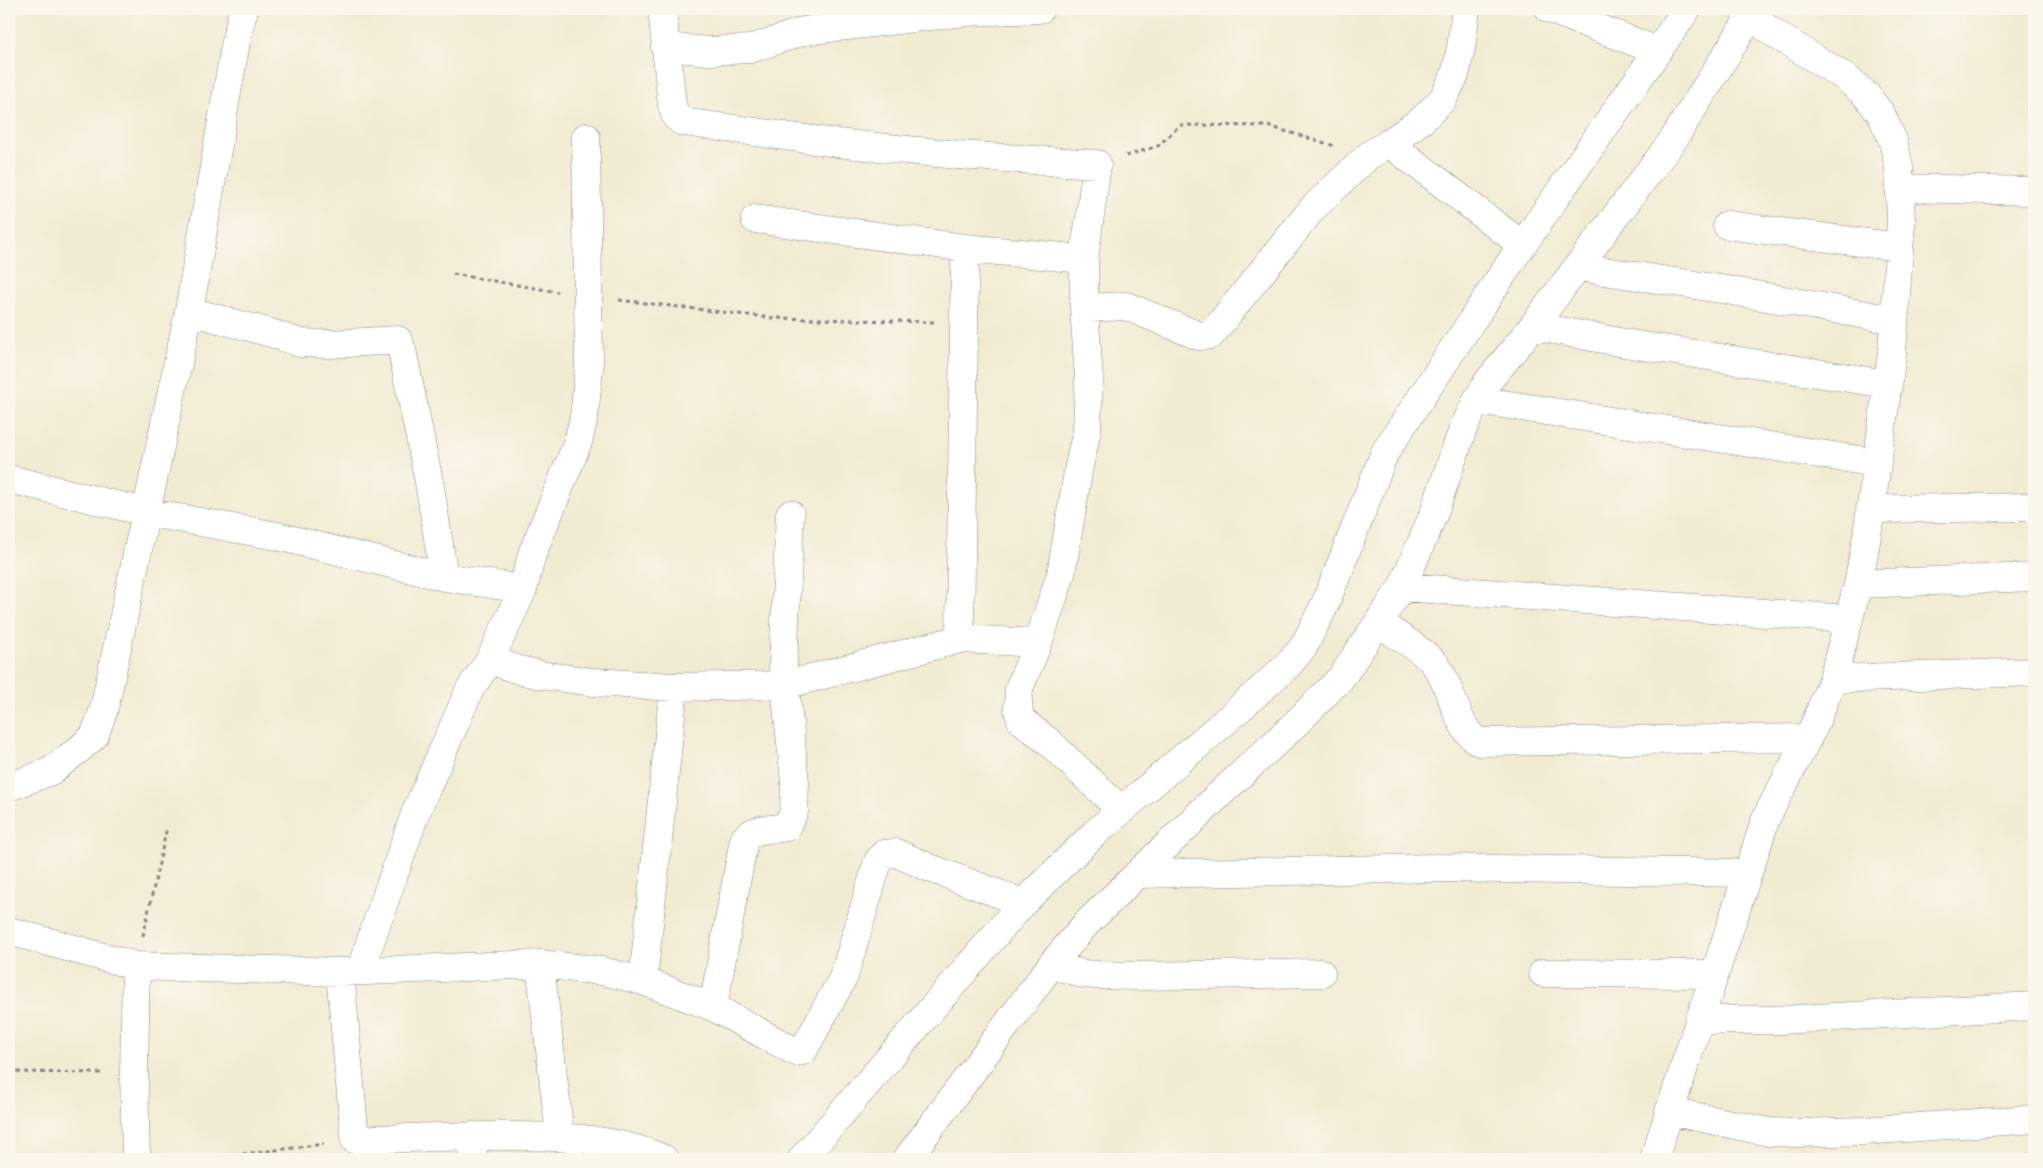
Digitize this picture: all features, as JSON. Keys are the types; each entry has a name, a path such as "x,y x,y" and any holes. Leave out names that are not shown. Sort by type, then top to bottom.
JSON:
{"street":[{"path":"9,787 51,771 94,736 104,709 189,311 237,35 244,9"},
{"path":"662,9 672,105 676,117 691,125 836,143 958,155 1097,164 1084,259 1084,308 1089,378 1087,430 1061,574 1038,643 1019,688 1018,709 1021,720 1049,742 1121,810"},
{"path":"665,48 709,51 750,49 804,31 964,12 1040,9"},
{"path":"1084,308 1126,306 1199,336 1211,335 1313,208 1379,149 1422,120 1443,99 1457,66 1466,9"},
{"path":"1549,9 1658,50"},
{"path":"802,1159 1023,903 1121,810 1289,664 1304,646 1326,602 1385,452 1522,245 1687,9"},
{"path":"907,1159 1052,964 1086,924 1222,792 1288,732 1341,678 1402,587 1432,518 1463,430 1489,380 1533,326 1673,140 1753,12 1770,31 1845,77 1866,95 1881,114 1893,141 1899,167 1901,188 1894,320 1888,384 1858,584 1833,679 1808,738 1766,818 1654,1159"},
{"path":"586,136 589,368 584,417 578,442 532,554 523,590 490,660 470,690 415,814 350,971 355,1140 473,1147 560,1136 603,1142 652,1154 664,1159"},
{"path":"1379,149 1522,245"},
{"path":"1901,188 2034,191"},
{"path":"755,219 965,248 1084,259"},
{"path":"1726,224 1899,247"},
{"path":"960,639 962,323 965,248"},
{"path":"1578,267 1727,290 1894,320"},
{"path":"189,311 271,333 300,343 330,344 398,340 402,350 430,487 444,577"},
{"path":"1533,326 1630,344 1888,384"},
{"path":"1477,400 1877,463"},
{"path":"9,479 145,512 277,536 444,577 523,590"},
{"path":"1870,509 2034,508"},
{"path":"713,1007 744,840 747,835 756,831 786,827 794,812 795,782 783,654 790,514"},
{"path":"1858,584 2034,577"},
{"path":"1402,587 1849,620"},
{"path":"1379,623 1433,662 1446,683 1471,737 1479,742 1808,738"},
{"path":"490,660 541,675 593,682 674,687 785,685 960,639 1038,643"},
{"path":"1833,679 2034,672"},
{"path":"643,981 674,687"},
{"path":"9,931 136,966 350,971 540,964 602,971 643,981 713,1007 793,1051 803,1051 844,976 878,861 884,854 896,853 930,868 1023,903"},
{"path":"1138,874 1437,868 1748,873"},
{"path":"540,964 560,1136"},
{"path":"1052,964 1083,974 1116,976 1321,973"},
{"path":"136,966 134,1073 136,1159"},
{"path":"1543,973 1714,974"},
{"path":"1699,1020 1780,1020 2034,1006"},
{"path":"1669,1111 1769,1132 1798,1133 1862,1131 2034,1119"}],"path":[{"path":"1097,164 1158,146 1180,125 1268,126 1379,149"},
{"path":"453,274 587,297 773,318 962,323"},
{"path":"136,966 167,827"},
{"path":"9,1072 134,1073"},
{"path":"203,1159 355,1140"}]}
